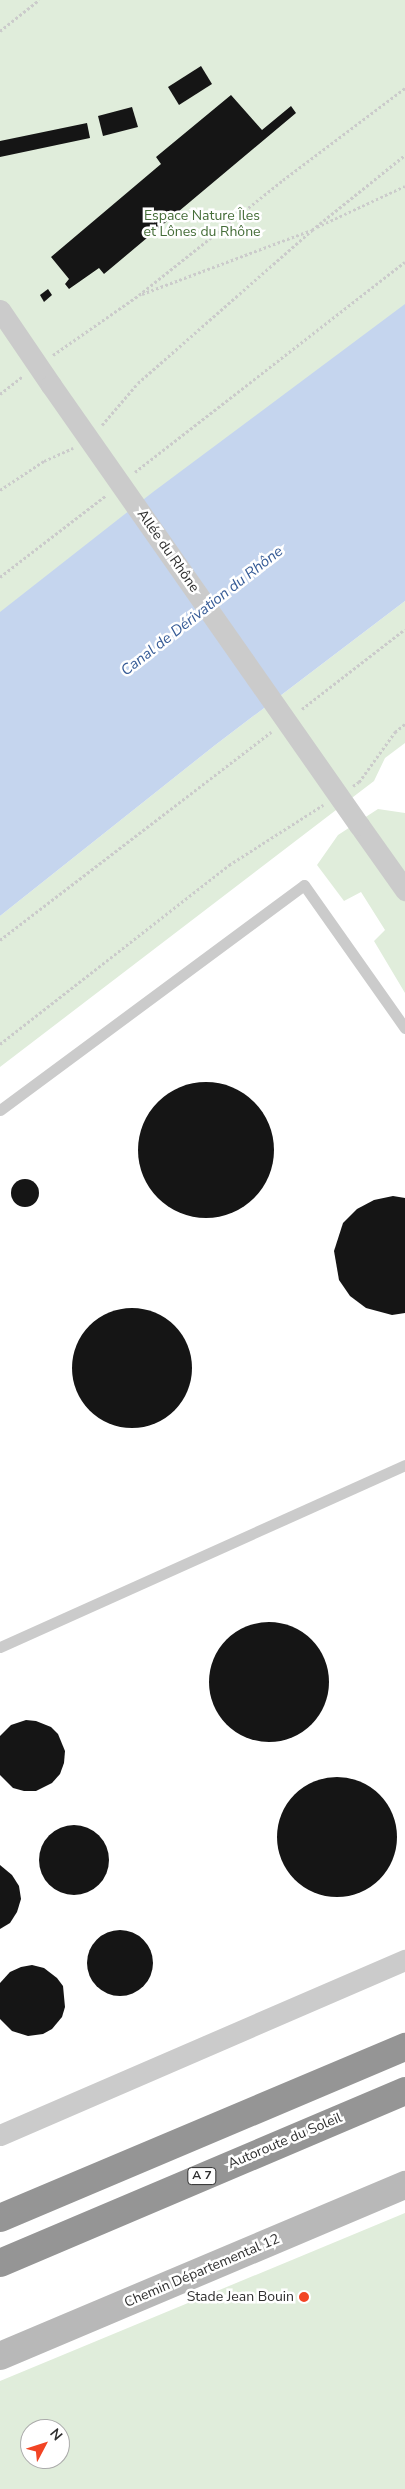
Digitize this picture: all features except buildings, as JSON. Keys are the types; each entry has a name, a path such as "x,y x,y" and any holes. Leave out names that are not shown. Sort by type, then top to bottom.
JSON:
{"highway":[{"path":"0,2218 405,2047"},
{"name":"Autoroute du Soleil","path":"0,2263 405,2091"}],"main road":[{"name":"Chemin Départemental 12","path":"0,2356 405,2186"}],"street":[{"name":"Allée du Rhône","path":"0,310 37,366 405,890"},
{"path":"0,2135 405,1960"}],"lane":[{"path":"0,1110 304,885 405,1028"},
{"path":"0,1647 405,1465"}],"path":[{"path":"0,31 39,0"},
{"path":"0,394 139,295 283,180 405,88"},
{"path":"96,429 138,383 312,230 405,155"},
{"path":"139,295 312,230 405,186"},
{"path":"132,474 405,262"},
{"path":"0,490 44,461 74,448"},
{"path":"0,577 109,493"},
{"path":"301,709 405,629"},
{"path":"351,787 359,782 395,732 405,724"},
{"path":"0,940 278,727"},
{"path":"0,1044 229,865 329,801"}],"green space":[{"name":"Espace Nature Îles et Lônes du Rhône","path":"0,0 405,0 405,448 0,757"},
{"path":"405,601 405,743 385,758 374,781 0,1067 0,916 214,746"},
{"path":"378,809 405,813 405,993 374,941 385,930 361,892 344,901 317,865 338,835"},
{"name":"Stade Jean Bouin","path":"405,2213 405,2489 0,2489 0,2381"}],"water":[{"name":"Canal de Dérivation du Rhône","path":"405,304 405,601 214,746 0,916 0,612 153,492"}],"place":[{"name":"Stade Jean Bouin","path":"304,2297"}]}
